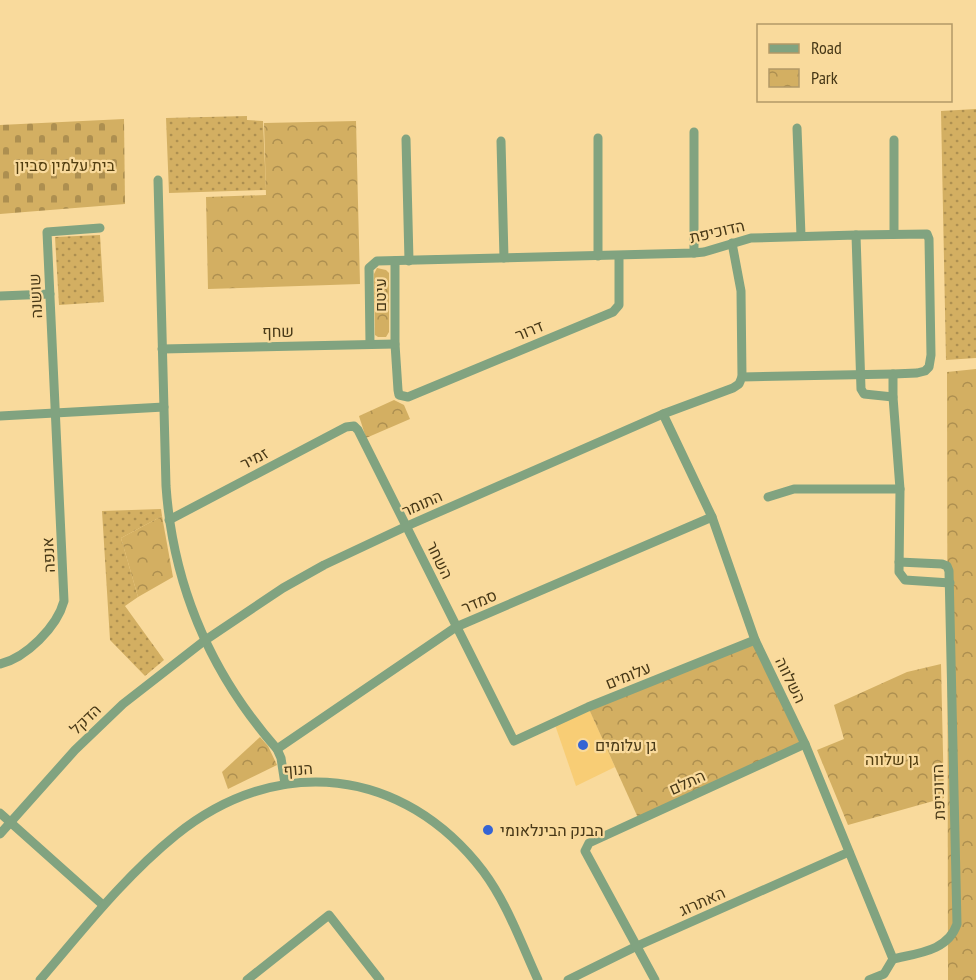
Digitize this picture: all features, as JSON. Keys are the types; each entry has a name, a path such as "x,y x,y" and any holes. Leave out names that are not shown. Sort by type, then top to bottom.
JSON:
{"street":[{"path":"797,128 801,237"},
{"path":"694,132 694,253"},
{"path":"598,138 598,256"},
{"path":"406,139 409,261"},
{"path":"894,140 894,234"},
{"path":"501,141 504,258"},
{"path":"158,180 169,520 176,561 204,641 238,698 277,749 281,758 285,784"},
{"name":"שושנה","path":"56,413 47,232 100,228"},
{"name":"הדוכיפת","path":"395,261 694,253 751,238 927,234 931,355 929,367 917,373 893,374"},
{"path":"856,235 861,389 864,394 893,397"},
{"path":"732,243 741,291 742,377 893,374 900,489 899,562 899,572 905,580 950,583 947,566 899,562"},
{"name":"דרור","path":"402,396 412,396 613,312 619,305 619,256"},
{"name":"עיטם","path":"370,344 369,268 377,261 395,261 394,344 398,390 399,395 402,396"},
{"path":"0,296 50,294"},
{"name":"שחף","path":"162,350 394,344"},
{"name":"התומר","path":"204,641 283,588 314,571 406,526 663,414 733,388 739,384 742,377"},
{"path":"0,417 164,406"},
{"name":"אנפה","path":"0,664 16,659 30,648 56,619 64,601 56,413"},
{"name":"השלווה","path":"663,414 712,517 755,640 806,744 894,959"},
{"name":"זמיר","path":"169,520 324,438 346,427 354,426"},
{"name":"השחר","path":"354,426 514,741"},
{"path":"768,497 794,489 900,489"},
{"name":"סמדר","path":"277,749 456,627 712,517"},
{"name":"הדוכיפת","path":"894,959 946,942 954,934 957,924 950,583"},
{"name":"עלומים","path":"514,741 588,707 755,640"},
{"name":"הדקל","path":"0,834 95,730 123,704 204,641"},
{"name":"התלם","path":"638,946 585,851 588,843 806,744"},
{"name":"הנוף","path":"40,980 103,905 176,835 206,814 247,793 285,784 334,783 378,791 403,802 432,822 465,850 496,890 538,980"},
{"path":"0,813 103,905"},
{"name":"האתרוג","path":"568,980 638,946 849,852"},
{"path":"247,980 329,915 380,980"},
{"path":"638,946 655,980"},
{"path":"869,980 884,974 894,959"}],"shaded area":[{"name":"גן עלומים","path":"588,707 615,767 576,786 554,722"}],"green space":[{"path":"976,109 976,358 946,360 941,111"},
{"path":"247,116 247,120 263,121 266,190 169,193 166,118"},
{"name":"בית עלמין סביון","path":"124,119 125,204 0,214 0,125"},
{"path":"356,121 360,284 208,289 206,197 266,195 264,123"},
{"path":"100,235 104,302 59,305 55,237"},
{"path":"377,268 389,273 389,332 386,337 375,335 374,274"},
{"path":"976,369 976,980 948,980 947,372"},
{"path":"394,400 404,405 410,419 366,438 359,416"},
{"path":"161,509 162,516 121,538 138,597 125,606 164,660 145,676 110,640 102,511"},
{"path":"162,516 173,577 138,597 121,538"},
{"path":"755,640 805,744 639,820 588,707"},
{"name":"גן שלווה","path":"941,664 944,798 848,825 817,750 844,739 834,705 907,672"},
{"path":"260,737 268,746 277,765 228,789 222,772"}],"place":[{"name":"גן עלומים","path":"583,745"},
{"name":"הבנק הבינלאומי","path":"488,830"}]}
